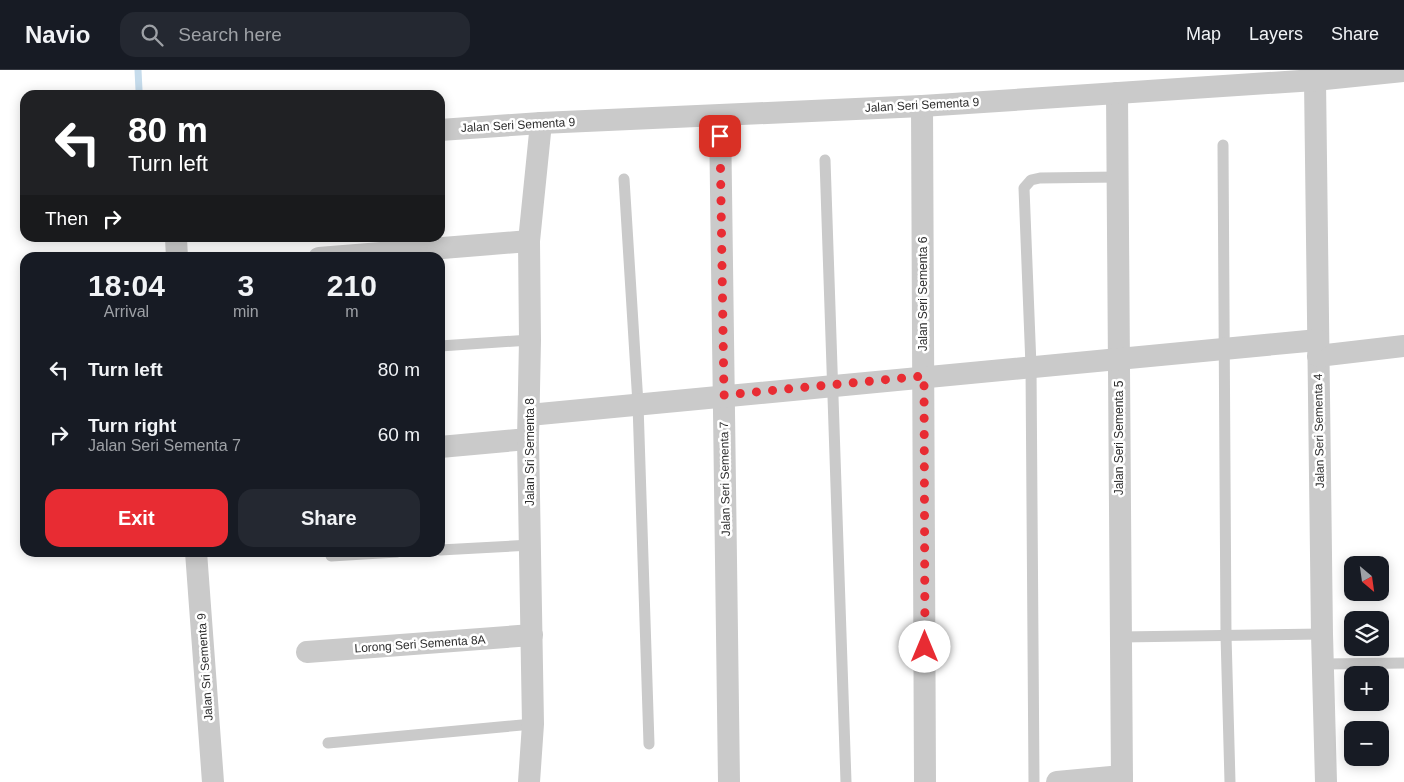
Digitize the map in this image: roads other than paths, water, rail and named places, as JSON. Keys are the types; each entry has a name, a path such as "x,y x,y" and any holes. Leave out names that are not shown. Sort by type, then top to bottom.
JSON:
{"street":[{"name":"Jalan Seri Sementa 9","path":"445,130 541,123 922,106 1315,80 1404,71"},
{"name":"Jalan Seri Sementa 4","path":"1315,80 1322,634 1326,782"},
{"name":"Jalan Seri Sementa 5","path":"1117,93 1122,779"},
{"name":"Jalan Seri Sementa 6","path":"922,106 925,782"},
{"name":"Jalan Seri Sementa 7","path":"720,116 729,782"},
{"name":"Jalan Sri Sementa 8","path":"529,782 533,724 528,439 530,241 541,123"},
{"path":"393,252 530,241"},
{"path":"529,415 1224,348 1404,346"},
{"path":"445,447 528,439"},
{"name":"Jalan Sri Sementa 9","path":"196,557 213,782"},
{"name":"Lorong Seri Sementa 8A","path":"308,652 532,635"},
{"path":"1057,782 1122,779"}],"lane":[{"path":"1223,145 1226,635 1230,782"},
{"path":"825,160 846,782"},
{"path":"1034,782 1031,366 1024,188 1031,180 1040,178 1118,177"},
{"path":"624,179 638,404 649,744"},
{"path":"445,346 530,340"},
{"path":"445,550 531,545"},
{"path":"1121,637 1322,634"},
{"path":"1324,664 1404,663"},
{"path":"328,743 533,724"}],"waterway":[{"path":"138,70 139,90"}]}
